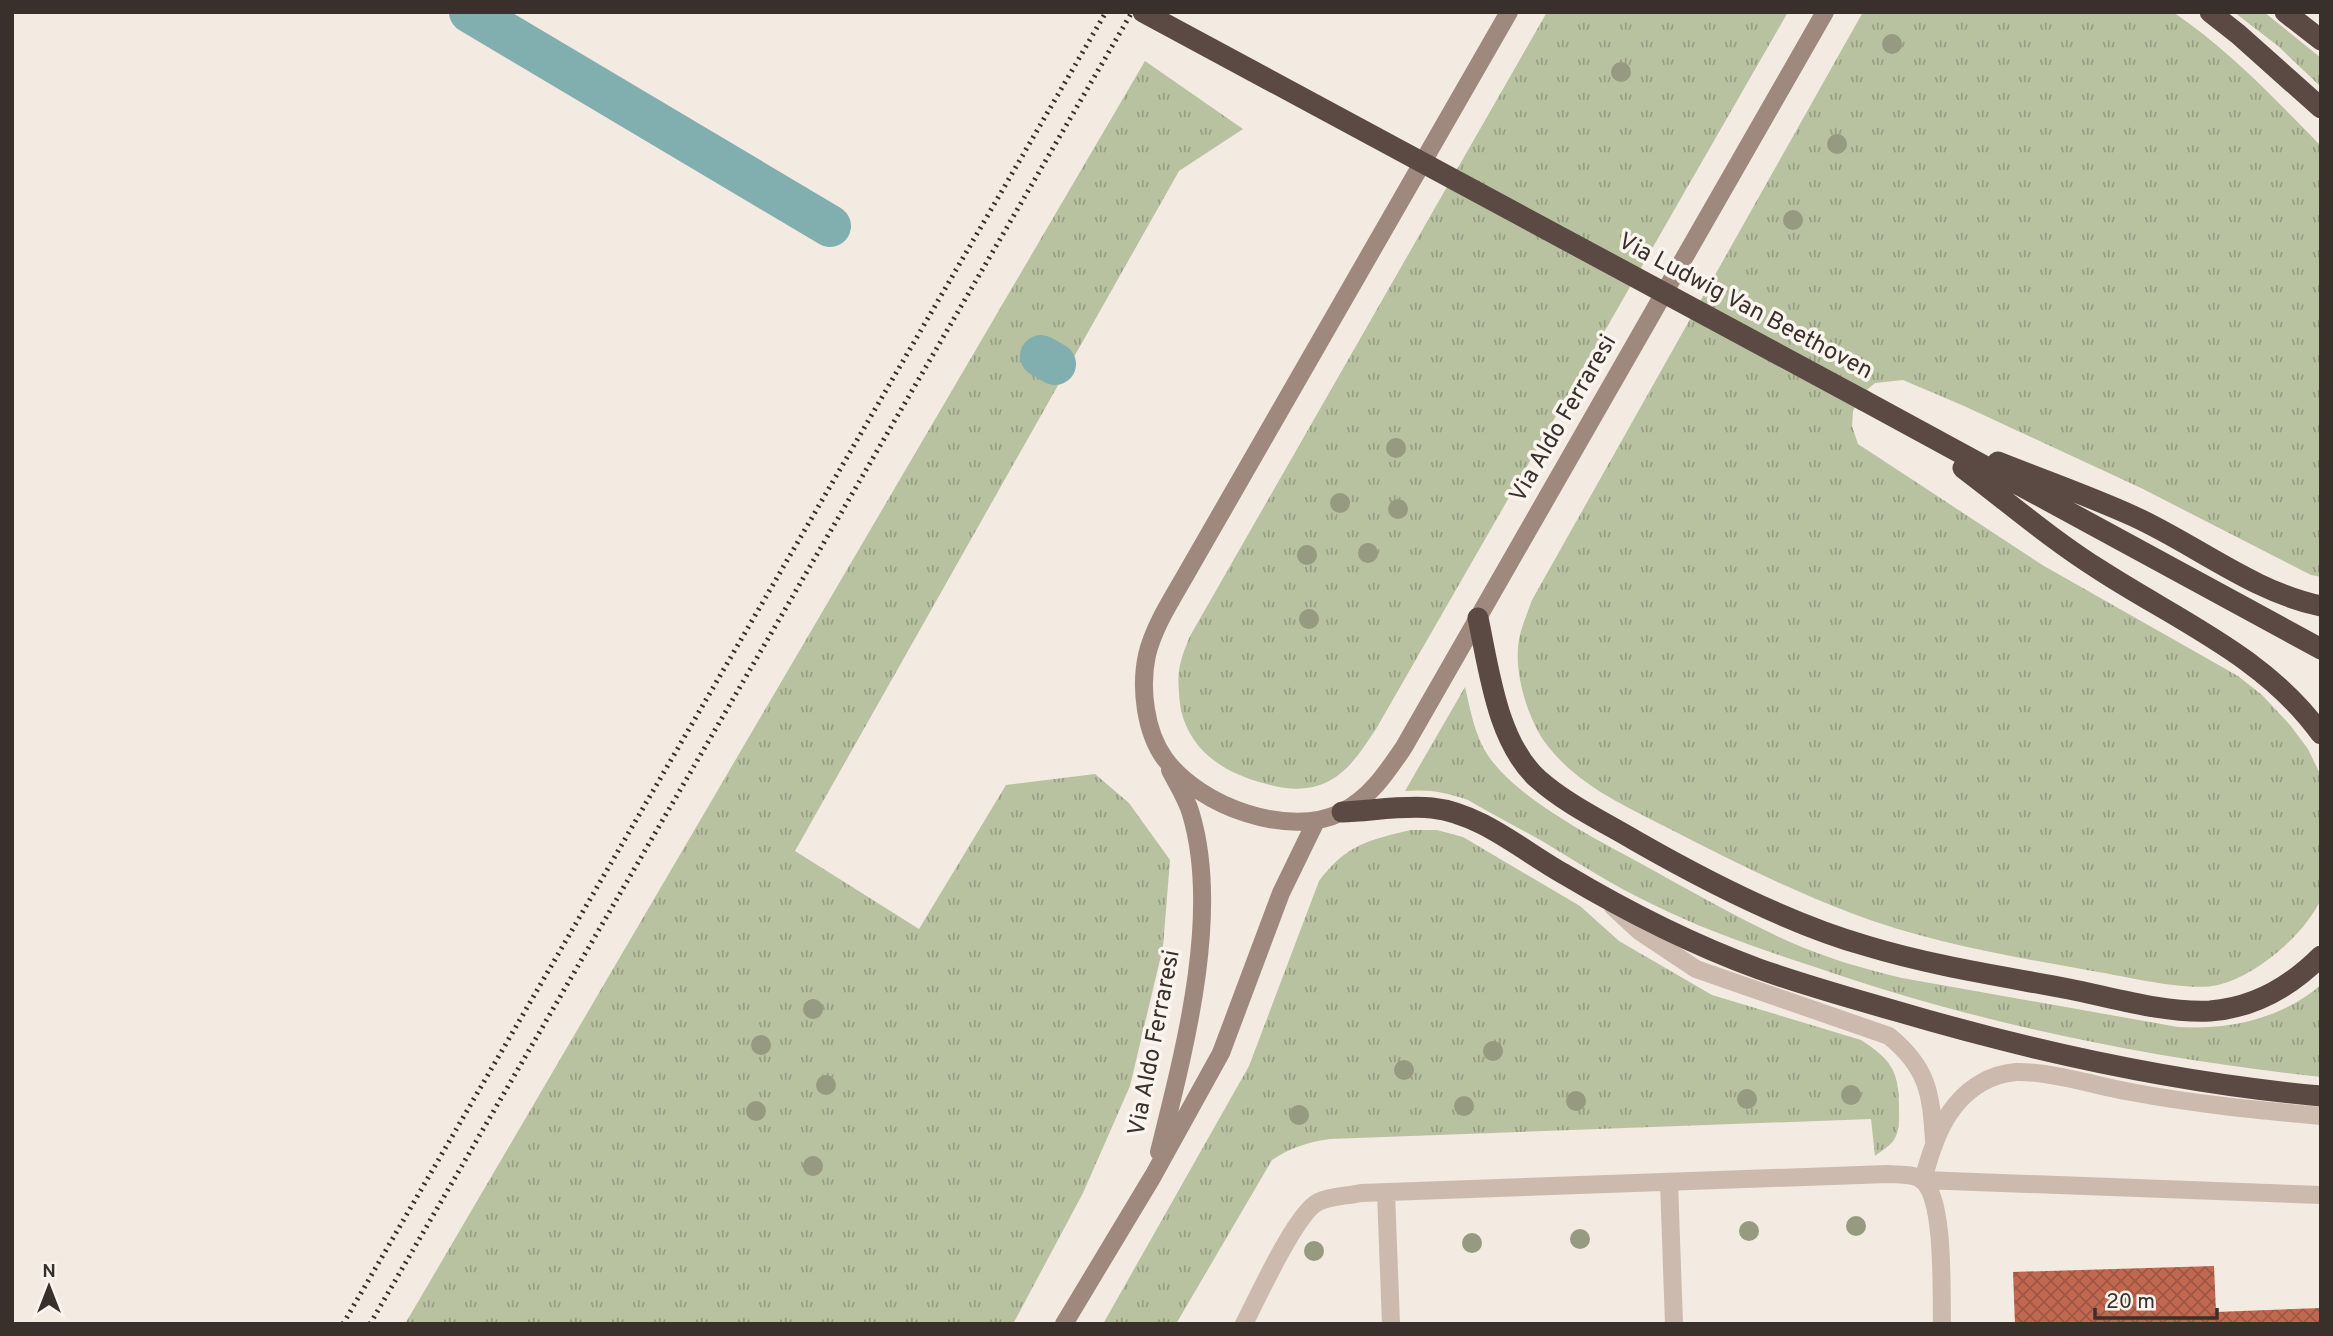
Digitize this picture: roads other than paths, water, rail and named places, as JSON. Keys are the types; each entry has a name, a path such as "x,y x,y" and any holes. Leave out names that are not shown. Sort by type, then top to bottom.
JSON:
{"highway":[{"name":"Via Ludwig Van Beethoven","path":"1143,12 2321,649"},
{"path":"2210,12 2321,108"},
{"path":"2285,12 2321,40"},
{"path":"1905,425 2134,516 2266,587 2299,601 2321,606"},
{"path":"1905,425 2098,569 2208,634 2255,666 2321,734"},
{"path":"1478,618 1495,697 1509,735 1520,758 1538,779 1563,797 1670,860 1775,911 1831,934 1864,946 1939,964 2168,1008 2209,1011 2235,1007 2283,988 2321,956"},
{"path":"1342,812 1433,808 1478,822 1599,894 1676,934 1737,960 1943,1025 2093,1062 2146,1072 2321,1096"}],"main road":[{"name":"Via Aldo Ferraresi","path":"1153,1176 1175,1086 1198,969 1202,871 1190,811 1152,733 1146,708 1147,655 1160,622 1509,12"},
{"name":"Via Aldo Ferraresi","path":"1164,758 1200,791 1238,811 1266,818 1315,821 1342,812 1363,798 1382,779 1404,747 1825,12"},
{"name":"Via Aldo Ferraresi","path":"1064,1324 1153,1176 1221,1053 1281,893 1315,821"}],"lane":[{"path":"1599,894 1639,931 1696,969 1889,1036 1903,1048 1924,1080 1931,1099 1934,1140"},
{"path":"1923,1181 1934,1140 1952,1108 1988,1080 2016,1072 2198,1103 2321,1116"},
{"path":"1244,1324 1296,1227 1318,1202 1338,1197 1887,1174 1910,1175 1923,1181 2321,1195"},
{"path":"1923,1181 1931,1192 1937,1210 1942,1324"},
{"path":"1668,1182 1674,1324"},
{"path":"1386,1193 1391,1324"}],"waterway":[{"path":"470,12 830,226"},
{"path":"1041,356 1055,364"}],"railway":[{"path":"343,1324 1106,12"},
{"path":"370,1324 1132,12"}]}
